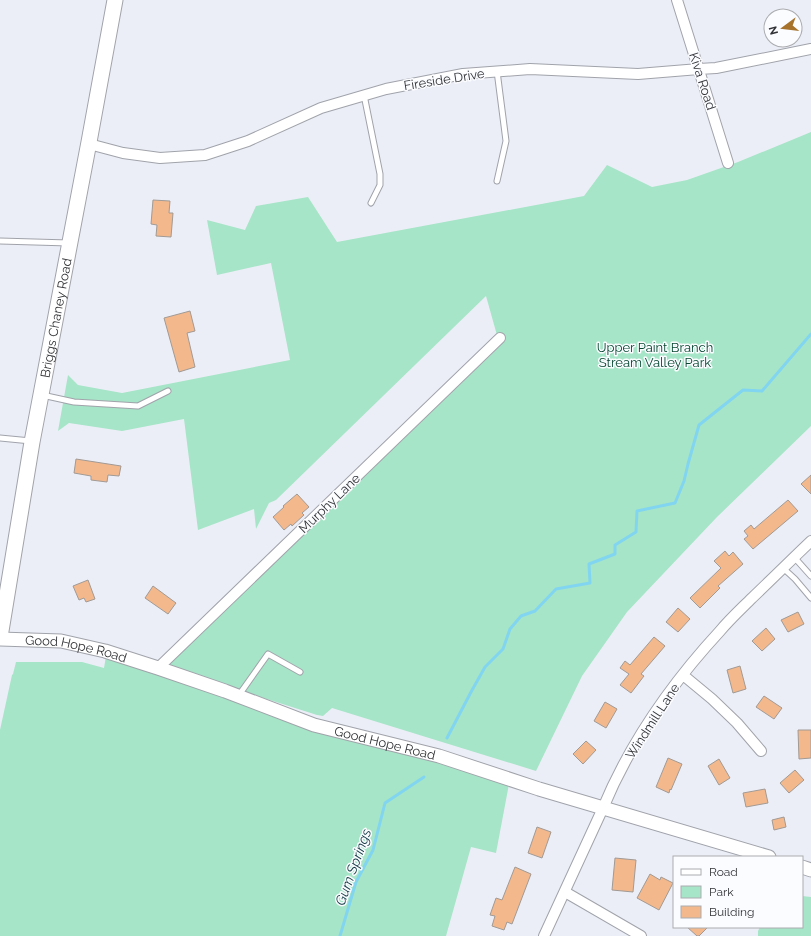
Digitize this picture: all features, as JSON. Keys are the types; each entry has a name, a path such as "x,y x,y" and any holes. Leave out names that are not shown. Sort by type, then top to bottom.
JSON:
{"main road":[{"name":"Briggs Chaney Road","path":"0,638 32,442 115,0"}],"street":[{"name":"Kiva Road","path":"677,0 728,163"},
{"name":"Fireside Drive","path":"89,144 123,153 160,158 205,155 248,141 321,108 386,89 463,74 530,68 638,74 699,70 811,49"},
{"name":"Murphy Lane","path":"158,668 500,338"},
{"name":"Windmill Lane","path":"544,936 626,760 663,701 720,630 811,541"},
{"name":"Good Hope Road","path":"0,638 61,641 105,651 158,668 314,724 439,756 538,789 767,856"},
{"path":"683,675 737,723 761,751"},
{"path":"565,892 641,936"}],"lane":[{"path":"497,71 506,141 497,181"},
{"path":"364,95 380,174 380,185 372,203"},
{"path":"0,241 70,243"},
{"path":"41,395 74,402 138,406 168,392"},
{"path":"0,438 32,442"},
{"path":"794,557 811,576"},
{"path":"783,568 795,579 811,598"},
{"path":"238,696 268,654 300,672"}],"green space":[{"name":"Upper Paint Branch Stream Valley Park","path":"811,132 811,426 717,517 627,612 582,676 536,771 332,708 323,716 317,715 166,667 500,346 486,296 276,500 269,503 256,529 254,509 198,530 184,419 122,431 69,423 58,431 68,375 78,385 122,393 290,360 271,263 217,275 207,220 245,230 256,206 308,197 337,242 584,196 607,165 652,187 687,180 738,162"},
{"path":"106,656 509,784 496,853 471,847 446,936 0,936 0,730 16,662 82,662 104,668"},
{"path":"803,896 811,897 811,936 758,936 760,928 803,928"}],"building":[{"path":"153,200 170,201 169,213 173,213 171,237 156,236 157,225 151,224"},
{"path":"190,311 195,331 187,333 195,367 179,372 164,318"},
{"path":"76,459 121,466 119,476 108,475 107,482 91,480 91,476 74,473"},
{"path":"811,475 811,494 801,484"},
{"path":"297,494 309,507 302,513 304,515 292,526 291,524 284,530 273,517"},
{"path":"788,500 798,511 753,549 744,539 748,536 744,531 751,525 754,529"},
{"path":"725,551 729,556 733,552 743,564 718,586 720,588 700,608 690,598 721,568 714,561"},
{"path":"88,580 95,599 86,602 84,598 79,600 73,586"},
{"path":"153,586 176,603 168,614 145,598"},
{"path":"678,608 690,619 678,632 666,622"},
{"path":"798,612 804,624 788,632 781,620"},
{"path":"766,628 775,639 762,651 752,641"},
{"path":"654,637 665,646 641,674 644,676 631,693 620,685 629,674 620,668 625,661 630,665"},
{"path":"740,666 746,689 733,693 727,670"},
{"path":"764,696 782,708 774,719 756,707"},
{"path":"605,702 617,709 606,728 594,721"},
{"path":"798,730 811,730 811,758 799,759"},
{"path":"586,741 596,750 583,764 573,754"},
{"path":"668,758 682,764 669,793 656,787"},
{"path":"719,759 730,778 719,785 708,766"},
{"path":"795,770 804,780 789,793 780,783"},
{"path":"765,789 768,803 746,807 743,793"},
{"path":"784,817 786,827 774,830 772,820"},
{"path":"537,827 551,832 542,858 528,853"},
{"path":"615,858 636,860 633,892 612,890"},
{"path":"515,867 531,874 512,924 507,922 504,930 492,926 495,916 490,915 496,898 502,900"},
{"path":"650,874 660,880 661,877 673,883 659,910 637,898"},
{"path":"688,928 707,928 699,936"}],"waterway":[{"name":"Gum Springs","path":"447,738 485,667 503,649 510,629 521,616 535,611 556,589 590,583 589,564 615,554 615,545 636,532 637,511 675,503 684,481 699,425 743,390 762,391 811,334"},
{"name":"Gum Springs","path":"340,936 356,882 373,850 385,803 424,777"}]}
